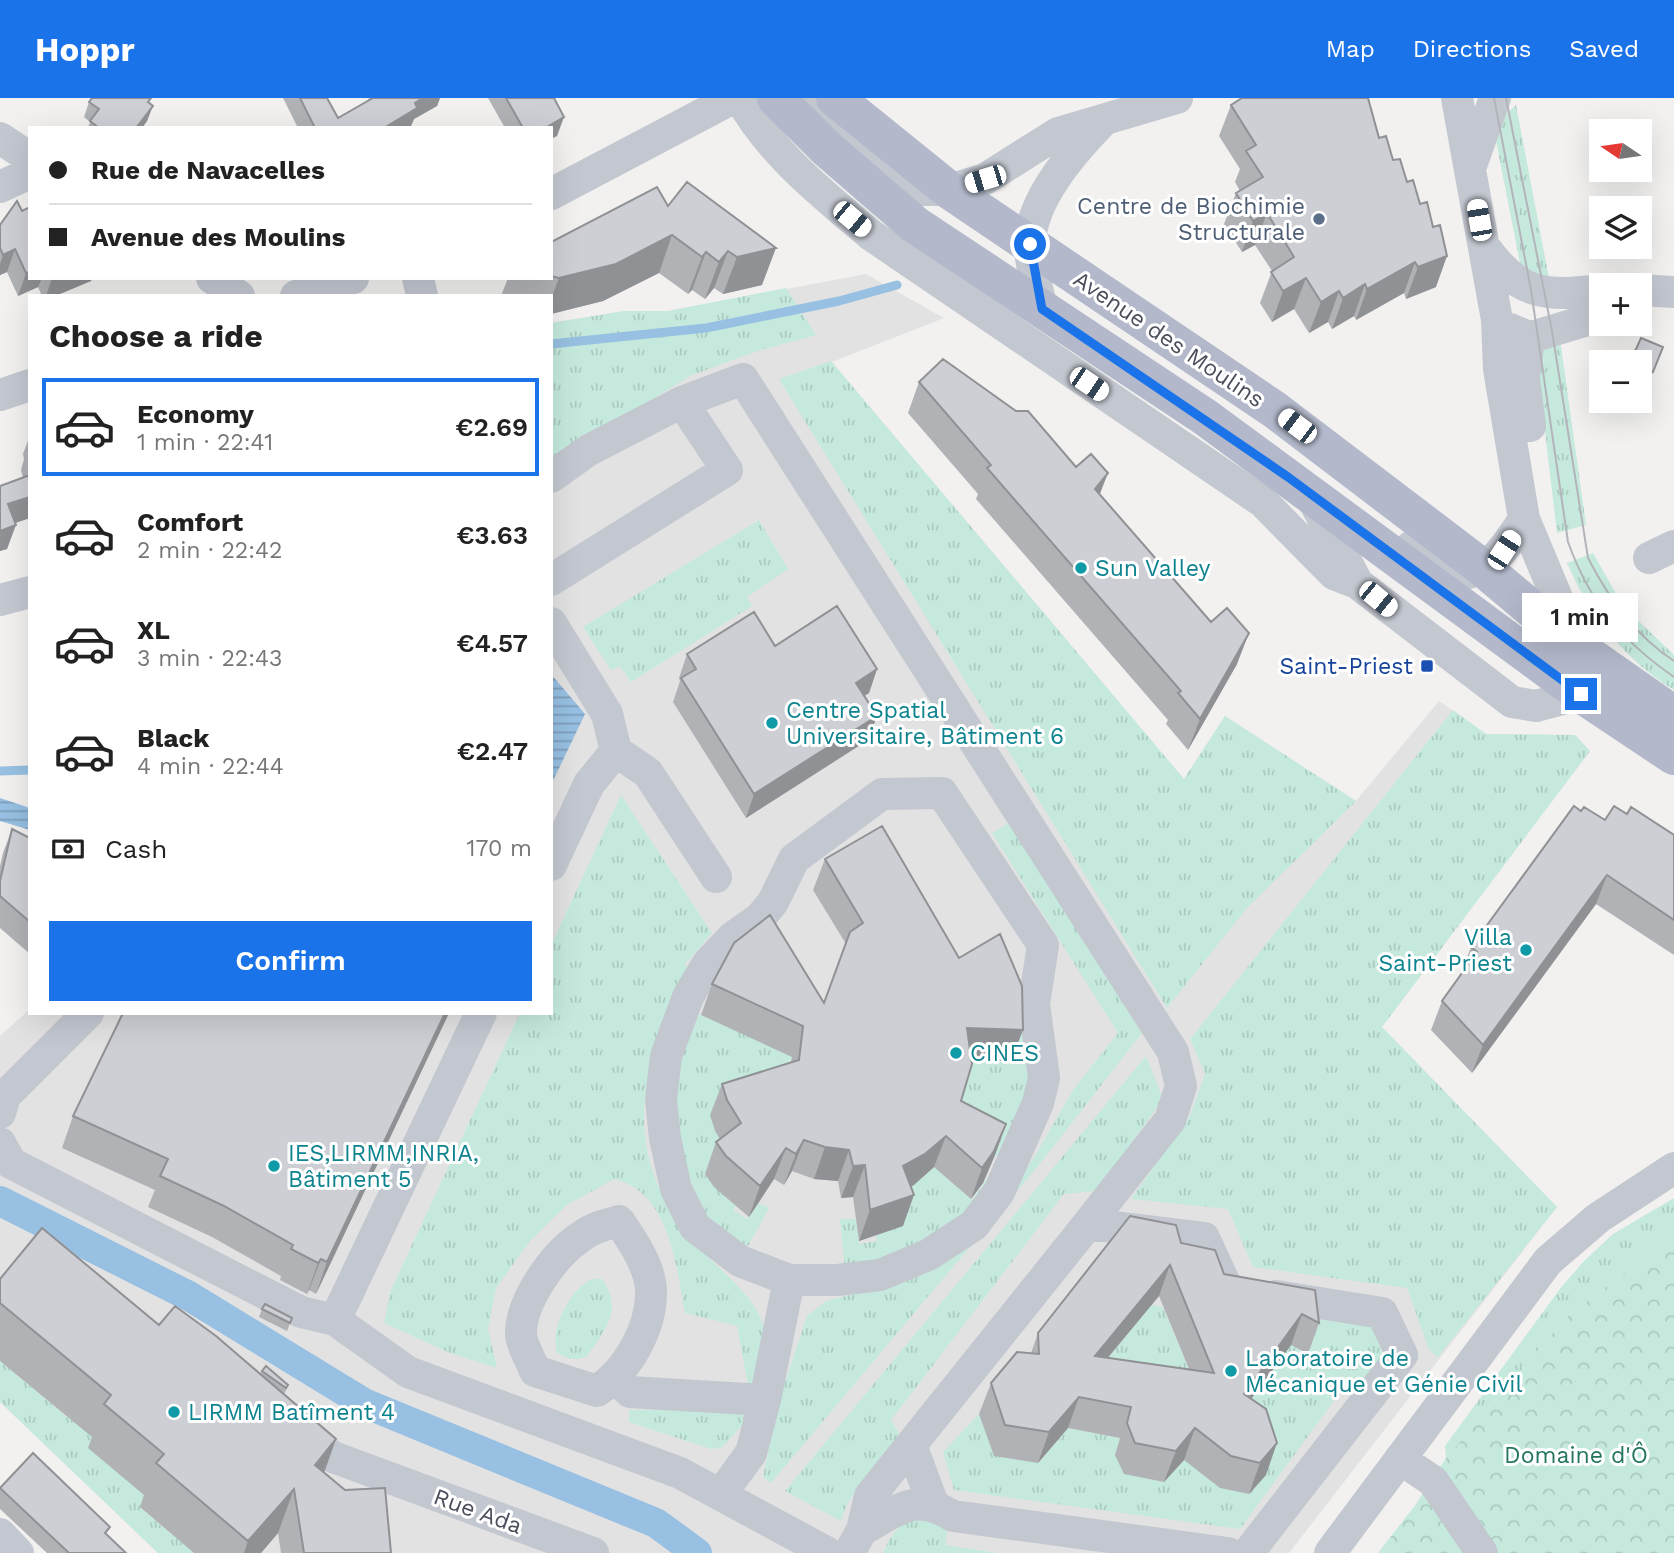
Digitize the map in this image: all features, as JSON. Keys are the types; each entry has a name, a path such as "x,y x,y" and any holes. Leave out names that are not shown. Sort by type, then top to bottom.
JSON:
{"main road":[{"name":"Avenue des Moulins","path":"776,98 826,148 914,224 1205,417 1581,694 1674,757"},
{"name":"Avenue des Moulins","path":"835,98 949,190 1275,410 1485,569 1577,648 1674,715"}],"street":[{"path":"802,98 910,190 949,190 985,179 1058,133 1177,98"},
{"path":"1457,98 1497,320 1499,369 1524,519 1577,648"},
{"path":"1470,171 1495,98"},
{"path":"553,193 732,99"},
{"name":"Avenue des Moulins","path":"732,99 813,186 871,235 1263,502 1334,574 1357,583 1512,702 1536,706 1581,694"},
{"path":"1042,309 1030,244 1042,203 1065,160 1102,122"},
{"path":"0,138 28,157"},
{"path":"0,187 28,174"},
{"path":"1483,245 1512,279 1531,290 1568,294 1589,291"},
{"path":"215,280 236,294"},
{"path":"302,294 347,280"},
{"path":"1497,320 1507,328 1529,337 1589,320"},
{"path":"1514,465 1531,434 1524,378 1529,337"},
{"path":"553,476 589,450 682,402 743,379 1173,1052 1181,1086 1170,1120 870,1496 856,1541"},
{"path":"0,395 28,386"},
{"path":"553,579 727,470 682,402"},
{"name":"Avenue des Moulins","path":"1357,583 1309,492 1333,489 1442,570 1460,573 1485,569"},
{"path":"1485,569 1504,550 1524,519"},
{"path":"0,600 28,593"},
{"path":"553,626 607,715 616,751 648,773 716,877"},
{"path":"553,861 589,784 616,751"},
{"path":"942,793 1043,945 1034,1004 1044,1078 1038,1103 999,1192 974,1225 928,1255 880,1275 838,1280 789,1280 740,1261 695,1227 676,1189 665,1139 661,1100 666,1056 688,997 708,963 773,902 794,859 882,794 942,793"},
{"path":"0,1112 5,1096 86,1015"},
{"path":"335,1320 480,1015"},
{"path":"0,1143 11,1163 301,1312 335,1320 408,1372 653,1461 721,1494 828,1553"},
{"path":"1330,1553 1548,1261 1598,1218 1674,1168"},
{"path":"601,1442 606,1421 606,1384 643,1331 651,1289 635,1244 619,1221 598,1226 577,1239 558,1258 523,1313 521,1337 535,1371 606,1384 630,1392 765,1400"},
{"path":"1088,1224 1203,1238 1228,1289 1382,1313 1402,1355 1248,1553"},
{"path":"721,1494 751,1453 765,1400 789,1280"},
{"name":"Rue Ada","path":"269,1410 333,1457 593,1553"},
{"path":"911,1445 933,1504"},
{"path":"1399,1460 1433,1481 1482,1553"},
{"path":"856,1541 909,1505 933,1504 953,1516 1228,1553"},
{"path":"0,1534 18,1553"}],"shaded area":[{"path":"866,274 944,318 832,362 1184,779 1225,716 1356,801 1439,701 1486,734 1575,735 1590,751 1382,1027 1557,1207 1289,1553 158,1553 0,1402 0,1036 28,1011 28,1015 553,1015 553,323 624,311 668,311"}],"green space":[{"path":"1516,105 1550,283 1522,273 1493,126"},
{"path":"786,288 816,335 757,351 690,376 553,461 553,323 624,311 668,311"},
{"path":"1560,339 1586,525 1557,533 1536,357 1540,350"},
{"path":"831,361 1184,779 1225,716 1356,801 1247,908 1167,1008 779,379"},
{"path":"759,520 788,569 747,597 752,606 631,682 620,666 611,670 583,627"},
{"path":"1593,553 1623,606 1674,655 1674,690 1625,651 1598,619 1587,601 1567,563"},
{"path":"1453,710 1486,734 1575,735 1590,751 1382,1027 1557,1207 1438,1357 1429,1350 1407,1288 1253,1267 1228,1209 1131,1199 1190,1116 1205,1074 1190,1039"},
{"path":"621,795 712,933 685,964 690,970 652,1064 645,1096 646,1143 658,1185 680,1224 746,1295 760,1316 767,1346 758,1388 748,1385 737,1326 685,1313 673,1253 659,1215 633,1187 614,1179 567,1205 530,1241 496,1288 488,1329 497,1368 450,1353 384,1323 390,1292 519,1015 553,1015 553,941"},
{"path":"1009,823 1142,1033 1039,1165 771,1483 763,1477 778,1404 807,1316 826,1301 858,1293 980,1231 1033,1159 1073,1090 1118,1033 992,833"},
{"path":"1011,986 1032,1073 1016,1136 969,1216 927,1243 845,1270 840,1219 856,1219 859,1244 877,1241 876,1235 903,1226 892,1198 914,1185 934,1167 972,1200 1001,1158 950,1133 911,1087"},
{"path":"694,1012 794,1056 730,1154 705,1174 736,1206 733,1210 747,1219 758,1203 769,1208 748,1246 714,1227 700,1209 691,1190 678,1147 674,1124 673,1081 678,1057"},
{"path":"1146,1056 1163,1099 1097,1191 1064,1194 891,1420 901,1437 859,1486 841,1521 785,1491"},
{"path":"1674,1198 1674,1234 1566,1318 1446,1458 1445,1446 1562,1286 1613,1234"},
{"name":"Domaine d'Ô","path":"1674,1234 1674,1553 1378,1553 1416,1504 1446,1458 1566,1318"},
{"path":"591,1279 602,1279 608,1290 612,1310 605,1329 586,1357 568,1358 557,1353 556,1332 569,1301 575,1292"},
{"path":"1151,1305 1163,1307 1210,1420 1091,1378"},
{"path":"1306,1314 1373,1323 1384,1359 1357,1387 1344,1387 1240,1529 954,1490 943,1452 979,1414 1038,1463 1068,1428 1120,1438 1115,1455 1182,1447 1232,1425 1291,1345 1298,1349"},
{"path":"0,1361 67,1417 174,1466 140,1507 171,1534 203,1553 158,1553 0,1402"},
{"path":"695,1409 743,1413 744,1423 722,1448 711,1449 629,1422 629,1410"},
{"path":"930,1517 947,1532 945,1545 998,1553 883,1553 900,1526"}],"water":[{"path":"553,676 585,714 553,781"},
{"path":"0,798 28,807 28,829 0,821"}],"building":[{"path":"92,98 151,98 148,102 153,106 138,126 96,126 90,121 99,109 89,102"},
{"path":"300,98 327,98 338,118 373,98 423,98 415,103 417,108 387,126 314,126"},
{"path":"506,98 554,98 564,117 548,126 522,126"},
{"name":"Centre de Biochimie Structurale","path":"1242,98 1368,98 1379,138 1386,136 1393,160 1400,159 1407,182 1413,180 1420,204 1427,202 1433,227 1440,225 1447,256 1418,267 1415,262 1367,289 1365,284 1343,298 1339,291 1321,302 1306,278 1283,291 1271,272 1294,257 1267,213 1253,221 1236,193 1263,177 1246,151 1256,145 1231,105"},
{"path":"687,182 776,248 737,257 728,251 719,262 706,252 702,257 672,235 616,264 559,278 553,276 553,241 657,187 668,206"},
{"path":"17,201 22,211 28,208 28,272 15,249 3,255 0,248 0,225"},
{"path":"1641,338 1663,347 1653,372 1652,350 1636,350"},
{"path":"943,359 1016,411 1028,411 1076,467 1091,454 1108,473 1095,489 1211,622 1227,608 1249,633 1200,719 1178,693 1181,691 987,468 991,465 919,382"},
{"path":"28,476 28,498 8,504 16,525 0,531 0,486"},
{"name":"Centre Spatial Universitaire, Bâtiment 6","path":"837,606 877,669 856,683 877,716 754,794 681,678 696,669 687,654 754,612 775,646"},
{"name":"Villa Saint-Priest","path":"1574,806 1581,811 1584,807 1605,820 1614,806 1627,814 1631,807 1674,835 1674,920 1607,875 1483,1045 1442,1001 1477,952 1471,947"},
{"name":"CINES","path":"882,826 959,958 1000,934 1022,986 1023,1030 967,1028 972,1064 961,1101 1006,1124 994,1151 982,1168 946,1136 925,1154 903,1166 914,1195 870,1210 865,1165 853,1166 849,1150 825,1147 804,1140 796,1154 786,1148 760,1186 726,1156 716,1142 741,1123 727,1100 722,1084 799,1060 803,1026 712,984 734,943 770,915 824,1003 850,932 863,923 825,859"},
{"path":"12,829 28,837 28,920 0,896 0,881"},
{"name":"IES,LIRMM,INRIA, Bâtiment 5","path":"122,1015 444,1015 327,1262 321,1259 318,1263 291,1249 293,1245 224,1206 160,1176 168,1159 73,1116"},
{"name":"Laboratoire de Mécanique et Génie Civil","path":"1130,1216 1176,1225 1181,1243 1215,1250 1224,1274 1315,1290 1319,1323 1302,1314 1244,1394 1266,1409 1277,1443 1260,1463 1231,1456 1195,1428 1176,1451 1135,1443 1127,1423 1131,1407 1079,1397 1049,1432 1005,1425 991,1383 1017,1352 1039,1354 1038,1333","holes":["1170,1265 1214,1373 1095,1356"]},
{"path":"42,1228 159,1325 175,1306 216,1336 336,1439 315,1465 345,1490 385,1488 391,1553 304,1553 294,1489 248,1541 156,1463 164,1454 104,1404 111,1395 0,1303 0,1279"},
{"path":"265,1304 292,1318 290,1323 262,1309"},
{"path":"266,1366 288,1385 286,1388 262,1371"},
{"path":"33,1453 110,1527 105,1533 126,1553 69,1553 0,1488"}],"waterway":[{"path":"553,344 706,328 839,301 897,285"},
{"path":"0,771 28,770"},
{"path":"0,1201 189,1296 364,1403 656,1523 697,1553"}],"tram line":[{"path":"1494,98 1531,290 1568,542 1586,584 1609,618 1638,649 1674,677"},
{"path":"1506,98 1552,331 1588,558 1625,615 1648,640 1674,661"}],"place":[{"name":"Centre de Biochimie Structurale","path":"1319,219"},
{"name":"Sun Valley","path":"1081,568"},
{"name":"Saint-Priest","path":"1427,666"},
{"name":"Centre Spatial Universitaire, Bâtiment 6","path":"772,723"},
{"name":"Villa Saint-Priest","path":"1526,950"},
{"name":"CINES","path":"956,1053"},
{"name":"IES,LIRMM,INRIA, Bâtiment 5","path":"274,1166"},
{"name":"Laboratoire de Mécanique et Génie Civil","path":"1231,1371"},
{"name":"LIRMM Batîment 4","path":"174,1412"}],"route":[{"path":"1030,244 1042,309 1205,417 1581,694"}]}
